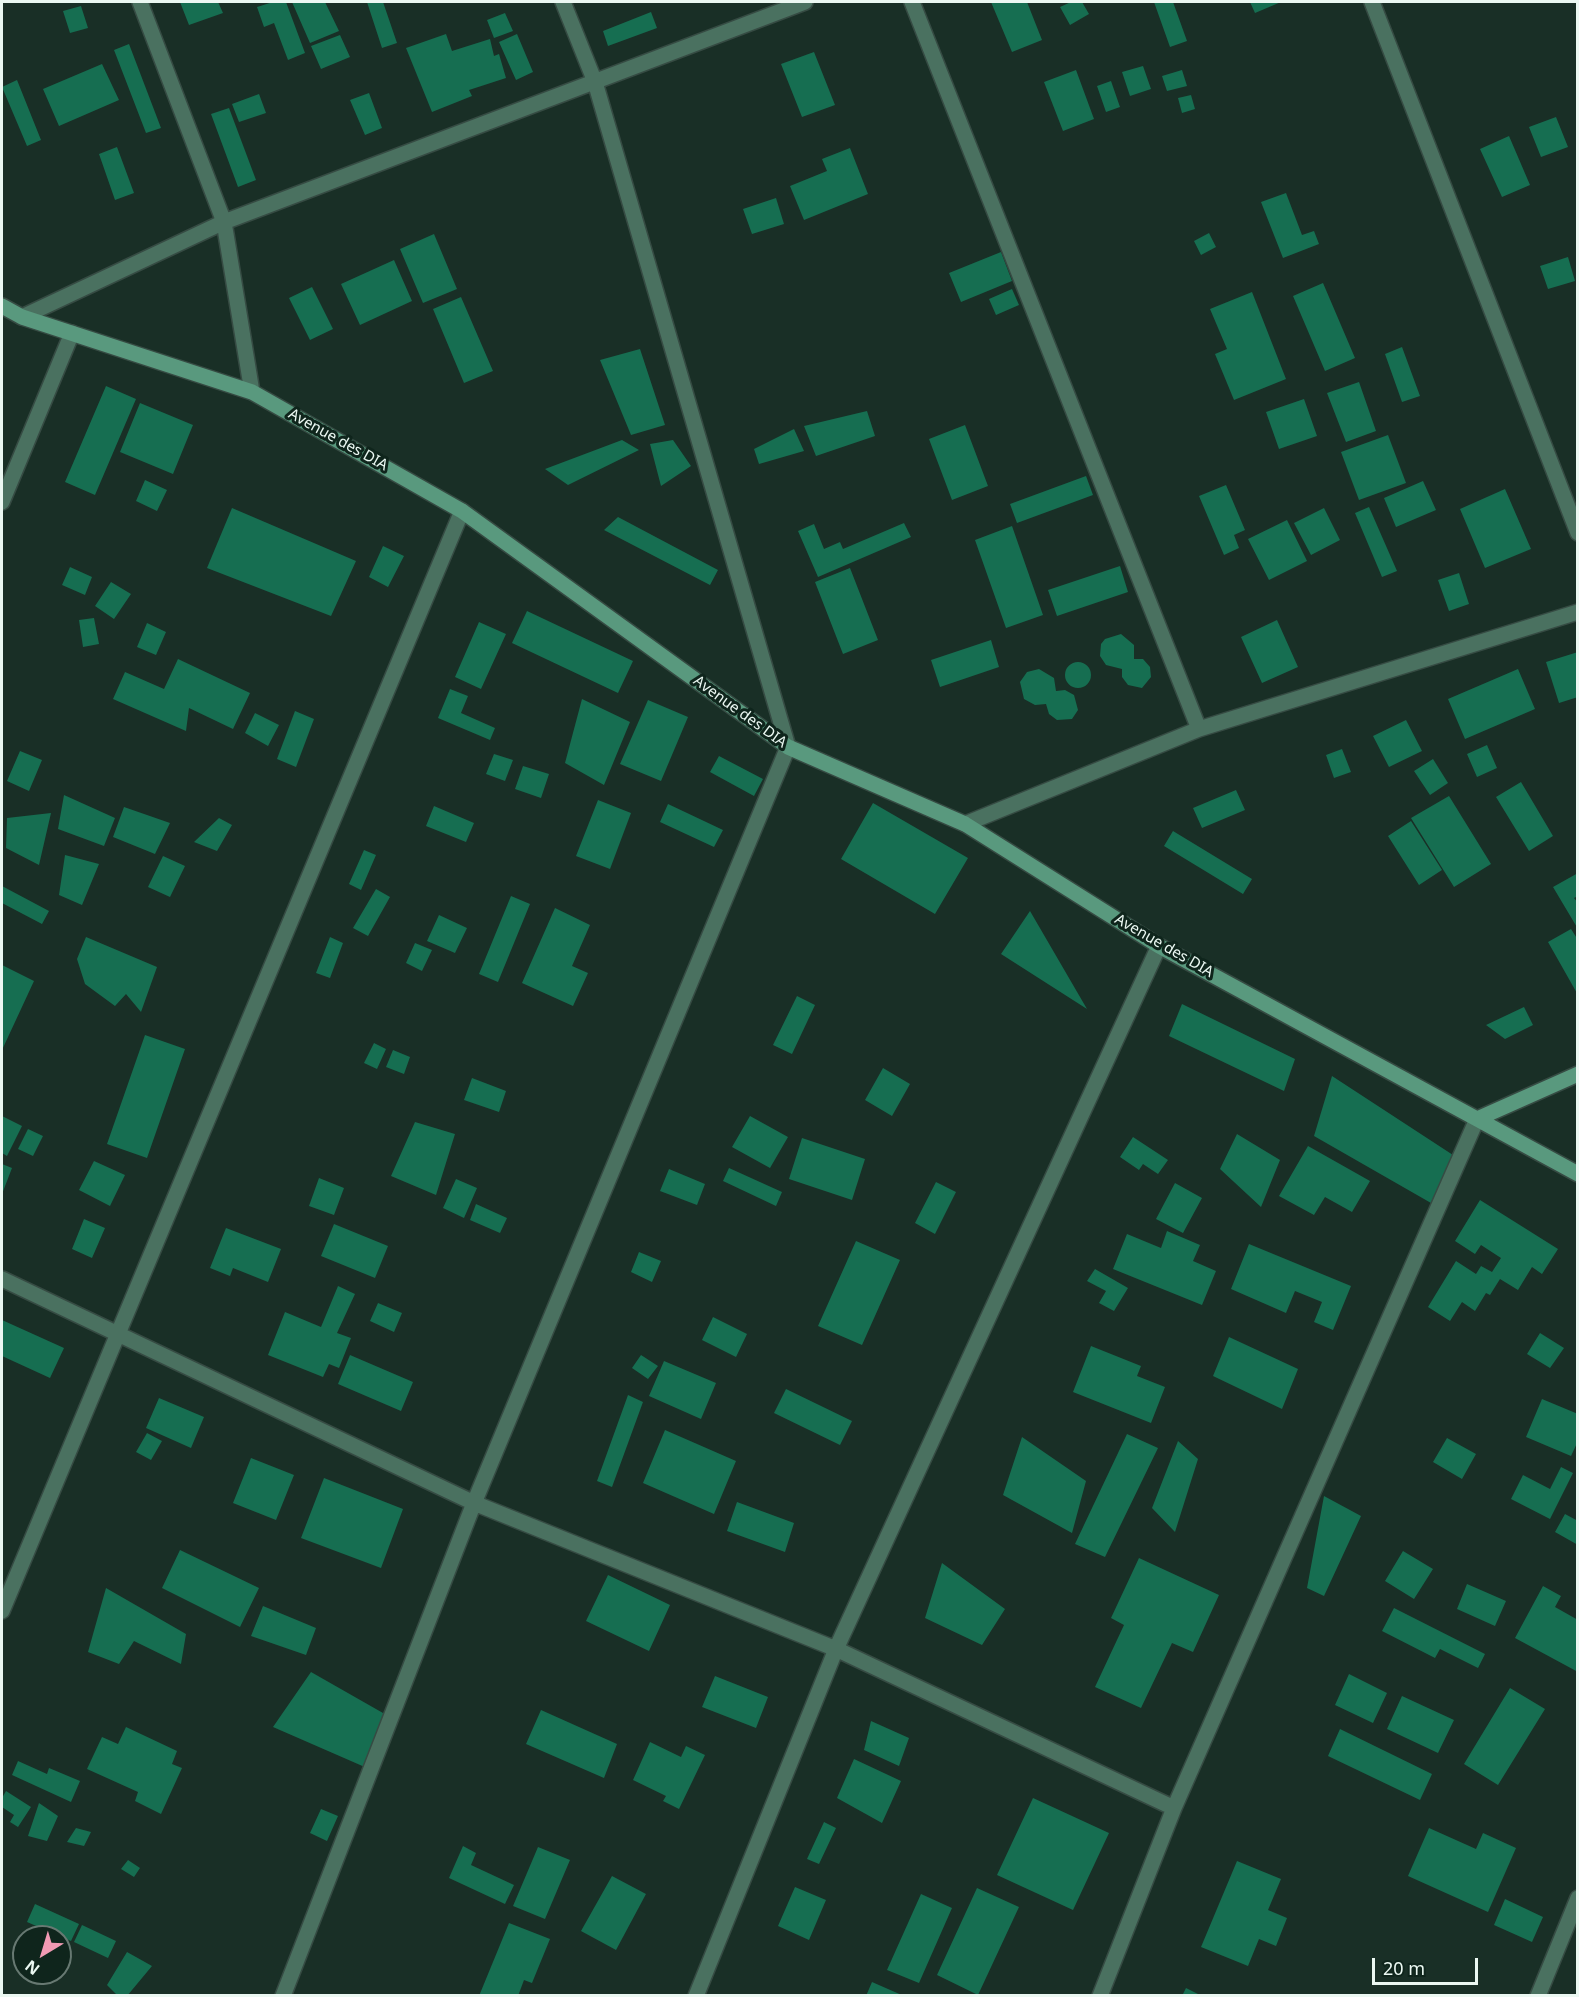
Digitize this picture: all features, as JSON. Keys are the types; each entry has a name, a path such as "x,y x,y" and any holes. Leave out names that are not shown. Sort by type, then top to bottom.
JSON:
{"street":[{"path":"140,2 224,222 252,392"},
{"path":"283,1995 474,1503 788,747 595,82 563,2"},
{"path":"21,317 224,222 805,2"},
{"path":"912,2 1199,729"},
{"path":"1372,2 1578,533"},
{"name":"Avenue des DIA","path":"2,306 21,317 252,392 462,510 788,747 965,824 1159,946 1578,1174"},
{"path":"2,501 72,333"},
{"path":"2,1611 462,510"},
{"path":"965,824 1199,729 1578,612"},
{"path":"696,1995 836,1649 1159,946"},
{"path":"1100,1995 1174,1808 1477,1119 1578,1074"},
{"path":"2,1279 118,1332 474,1503 836,1649 1174,1808"},
{"path":"1538,1995 1578,1898"}],"building":[{"path":"180,2 218,2 223,13 189,25"},
{"path":"273,2 286,2 305,53 288,60 274,23 264,27 257,7"},
{"path":"292,2 325,2 339,31 310,43"},
{"path":"367,2 383,2 397,43 382,48"},
{"path":"991,2 1027,2 1042,40 1012,52"},
{"path":"1071,2 1082,2 1089,14 1070,25 1060,7"},
{"path":"1154,2 1173,2 1187,41 1170,47"},
{"path":"1250,2 1281,2 1255,13"},
{"path":"81,6 88,28 70,33 63,11"},
{"path":"651,12 657,28 608,46 603,31"},
{"path":"505,13 513,31 494,38 487,20"},
{"path":"446,34 452,51 490,39 494,56 499,54 506,78 469,90 472,96 432,112 406,48"},
{"path":"517,34 533,72 516,80 499,42"},
{"path":"340,35 350,57 321,69 311,46"},
{"path":"129,44 161,128 146,133 114,50"},
{"path":"814,52 835,105 802,117 781,64"},
{"path":"102,64 119,100 59,126 43,89"},
{"path":"1143,66 1151,89 1130,96 1122,72"},
{"path":"1076,70 1094,119 1063,131 1044,82"},
{"path":"1182,70 1187,86 1167,91 1162,76"},
{"path":"17,80 41,140 27,146 2,87"},
{"path":"1111,81 1120,107 1106,112 1097,86"},
{"path":"369,93 382,128 365,135 350,100"},
{"path":"259,94 266,113 239,122 232,104"},
{"path":"1191,95 1195,109 1182,113 1178,98"},
{"path":"229,108 256,180 238,187 211,114"},
{"path":"1556,117 1568,147 1541,157 1529,127"},
{"path":"1509,136 1530,185 1502,197 1480,149"},
{"path":"117,147 134,193 115,200 99,154"},
{"path":"850,148 868,194 804,220 790,186 827,171 822,159"},
{"path":"1286,193 1302,235 1314,231 1319,244 1283,258 1261,202"},
{"path":"776,198 784,224 752,234 743,209"},
{"path":"1209,233 1216,247 1201,255 1194,241"},
{"path":"434,234 457,289 423,303 400,249"},
{"path":"1001,252 1012,281 961,302 949,273"},
{"path":"1568,257 1575,281 1548,289 1540,266"},
{"path":"394,260 412,301 360,325 341,284"},
{"path":"1323,283 1355,358 1325,371 1293,296"},
{"path":"312,287 333,329 310,340 289,298"},
{"path":"1012,289 1019,305 996,315 989,299"},
{"path":"1252,292 1286,379 1234,400 1215,354 1227,349 1210,309"},
{"path":"461,297 493,371 464,383 433,309"},
{"path":"1402,347 1420,396 1402,402 1385,354"},
{"path":"640,349 665,425 631,435 600,360"},
{"path":"1359,382 1376,431 1346,442 1327,393"},
{"path":"106,386 136,399 95,495 65,482"},
{"path":"1304,399 1317,436 1279,449 1266,412"},
{"path":"140,403 193,425 173,474 120,452"},
{"path":"867,411 875,436 816,456 804,426"},
{"path":"965,425 988,486 952,500 929,439"},
{"path":"794,429 804,451 759,464 754,449"},
{"path":"1388,435 1406,483 1359,500 1341,452"},
{"path":"622,440 639,450 568,485 545,469"},
{"path":"673,440 691,466 661,486 650,444"},
{"path":"1086,476 1093,495 1017,523 1010,504"},
{"path":"145,480 167,490 157,511 136,501"},
{"path":"1423,481 1436,510 1396,527 1384,498"},
{"path":"1226,485 1245,530 1234,535 1239,548 1224,555 1199,496"},
{"path":"1505,489 1531,549 1485,568 1460,509"},
{"path":"1369,507 1397,571 1382,577 1355,513"},
{"path":"232,508 356,561 331,616 207,568"},
{"path":"1324,508 1340,540 1311,555 1294,523"},
{"path":"618,517 718,570 710,585 604,530"},
{"path":"1287,520 1307,561 1269,580 1248,539"},
{"path":"904,523 911,537 818,577 798,531 814,524 824,549 840,542 843,549"},
{"path":"1012,526 1043,615 1006,628 975,540"},
{"path":"383,546 404,556 388,587 369,577"},
{"path":"1120,566 1128,592 1057,616 1048,590"},
{"path":"70,567 92,577 85,595 62,585"},
{"path":"850,568 878,640 843,654 815,582"},
{"path":"1459,573 1469,604 1449,611 1438,580"},
{"path":"111,582 131,594 114,619 95,606"},
{"path":"527,611 633,661 618,693 512,643"},
{"path":"94,618 99,644 83,647 79,620"},
{"path":"1277,620 1298,667 1262,683 1241,637"},
{"path":"479,622 506,634 481,689 455,677"},
{"path":"147,623 166,632 156,655 137,647"},
{"path":"1121,634 1134,645 1134,659 1143,659 1150,667 1151,677 1142,688 1128,685 1122,677 1122,669 1106,665 1100,656 1101,644 1105,639"},
{"path":"991,640 999,667 940,687 931,660"},
{"path":"1578,652 1578,697 1559,703 1546,662"},
{"path":"178,659 250,693 233,729 189,708 186,731 113,699 125,672 164,689"},
{"path":"1078,662 1088,665 1091,675 1088,685 1078,688 1068,685 1065,675 1068,665"},
{"path":"1039,669 1054,678 1056,691 1065,690 1074,695 1078,710 1072,719 1057,720 1049,714 1046,704 1035,705 1024,699 1020,682 1027,672"},
{"path":"1518,669 1535,709 1465,739 1448,699"},
{"path":"450,689 468,696 461,713 495,728 490,740 438,718"},
{"path":"582,699 630,722 604,785 565,763"},
{"path":"648,700 688,717 661,781 620,764"},
{"path":"295,711 314,719 296,767 277,759"},
{"path":"255,713 279,725 268,746 245,733"},
{"path":"1406,720 1422,751 1389,767 1373,736"},
{"path":"1487,745 1497,768 1477,777 1467,754"},
{"path":"1342,749 1351,772 1334,778 1326,755"},
{"path":"20,751 42,760 29,791 7,781"},
{"path":"494,754 513,760 505,781 486,774"},
{"path":"719,756 763,779 754,796 710,772"},
{"path":"1433,759 1448,783 1430,795 1414,771"},
{"path":"523,766 549,774 541,798 515,789"},
{"path":"1521,782 1553,836 1529,851 1496,797"},
{"path":"1236,790 1245,810 1202,828 1193,808"},
{"path":"64,795 115,818 104,846 58,829"},
{"path":"1449,796 1491,864 1454,887 1411,818"},
{"path":"598,800 631,813 610,869 576,856"},
{"path":"873,803 968,858 935,914 841,859"},
{"path":"668,804 723,830 714,847 660,822"},
{"path":"434,806 474,823 466,842 426,826"},
{"path":"124,807 170,823 155,854 113,837"},
{"path":"51,813 39,865 6,848 7,818"},
{"path":"219,818 232,825 217,851 194,842"},
{"path":"1411,821 1442,870 1419,885 1388,836"},
{"path":"1173,831 1252,879 1243,894 1164,846"},
{"path":"364,850 376,855 361,890 349,884"},
{"path":"65,855 99,864 82,905 59,895"},
{"path":"163,856 185,866 170,897 148,887"},
{"path":"1578,873 1578,896 1574,898 1578,903 1578,929 1553,887"},
{"path":"2,886 49,911 42,924 2,903"},
{"path":"376,889 390,897 368,936 353,928"},
{"path":"511,896 530,904 498,982 479,974"},
{"path":"555,908 590,925 572,966 588,973 573,1006 522,983"},
{"path":"1030,911 1087,1009 1001,954"},
{"path":"439,915 467,928 455,953 427,941"},
{"path":"1571,929 1578,940 1578,995 1548,942"},
{"path":"86,937 157,967 141,1012 126,994 115,1006 85,984 77,959"},
{"path":"330,937 343,943 330,978 316,973"},
{"path":"415,943 432,950 422,971 406,963"},
{"path":"2,965 34,981 2,1050"},
{"path":"797,996 815,1005 792,1054 773,1045"},
{"path":"1182,1004 1295,1059 1284,1091 1169,1036"},
{"path":"1524,1007 1533,1025 1505,1039 1486,1025"},
{"path":"145,1035 185,1049 147,1158 107,1144"},
{"path":"374,1043 386,1049 377,1069 364,1063"},
{"path":"393,1050 410,1057 404,1074 386,1067"},
{"path":"883,1068 910,1084 892,1116 865,1100"},
{"path":"1332,1076 1453,1155 1431,1203 1314,1136"},
{"path":"472,1078 506,1091 499,1112 464,1100"},
{"path":"2,1116 22,1126 7,1156 2,1153"},
{"path":"750,1116 788,1137 770,1168 732,1147"},
{"path":"415,1122 455,1134 436,1195 391,1176"},
{"path":"28,1129 43,1136 33,1156 18,1149"},
{"path":"1237,1134 1280,1160 1261,1207 1220,1169"},
{"path":"1133,1137 1168,1160 1158,1174 1143,1164 1139,1170 1120,1157"},
{"path":"802,1138 865,1159 852,1200 789,1179"},
{"path":"1308,1146 1370,1181 1352,1212 1325,1197 1314,1215 1279,1196"},
{"path":"94,1161 125,1175 110,1206 79,1190"},
{"path":"2,1164 12,1168 2,1194"},
{"path":"729,1168 782,1192 776,1206 723,1181"},
{"path":"669,1169 705,1184 697,1205 660,1191"},
{"path":"319,1178 344,1188 334,1215 309,1206"},
{"path":"456,1179 477,1188 464,1218 443,1208"},
{"path":"936,1182 956,1192 935,1234 915,1223"},
{"path":"1175,1183 1202,1198 1183,1233 1156,1219"},
{"path":"1480,1200 1558,1249 1542,1274 1532,1267 1518,1290 1500,1279 1490,1295 1486,1293 1475,1311 1462,1302 1450,1321 1428,1307 1456,1261 1476,1274 1481,1266 1492,1272 1501,1258 1481,1245 1475,1254 1455,1241"},
{"path":"476,1204 507,1218 500,1233 470,1220"},
{"path":"84,1219 105,1228 92,1258 72,1249"},
{"path":"334,1224 388,1246 375,1278 321,1256"},
{"path":"226,1228 281,1249 268,1282 233,1268 230,1276 210,1268"},
{"path":"1167,1231 1200,1245 1193,1261 1216,1271 1202,1305 1113,1269 1127,1234 1161,1248"},
{"path":"856,1241 900,1260 862,1345 818,1326"},
{"path":"1249,1244 1351,1286 1333,1330 1314,1322 1322,1302 1295,1291 1286,1313 1231,1289"},
{"path":"639,1252 661,1261 652,1282 631,1272"},
{"path":"1095,1269 1128,1288 1114,1311 1099,1303 1106,1291 1087,1281"},
{"path":"338,1286 355,1294 337,1333 351,1338 339,1368 329,1364 323,1377 268,1355 285,1312 321,1327"},
{"path":"378,1303 402,1313 394,1332 370,1321"},
{"path":"713,1317 747,1334 736,1357 702,1340"},
{"path":"2,1320 64,1348 50,1378 2,1356"},
{"path":"1540,1333 1564,1348 1550,1368 1527,1354"},
{"path":"1229,1337 1298,1369 1282,1409 1213,1376"},
{"path":"1091,1346 1141,1366 1137,1376 1165,1387 1151,1423 1073,1392"},
{"path":"350,1355 413,1382 401,1411 338,1384"},
{"path":"641,1355 658,1366 648,1379 632,1368"},
{"path":"664,1361 716,1383 701,1419 649,1396"},
{"path":"786,1389 852,1421 840,1445 774,1413"},
{"path":"628,1395 643,1402 612,1487 597,1481"},
{"path":"159,1398 204,1417 191,1448 146,1428"},
{"path":"1542,1399 1578,1414 1578,1441 1571,1456 1526,1437"},
{"path":"665,1430 736,1461 714,1514 643,1483"},
{"path":"147,1433 162,1441 151,1460 136,1452"},
{"path":"1127,1434 1158,1448 1105,1557 1075,1544"},
{"path":"1022,1437 1086,1481 1072,1533 1003,1495"},
{"path":"1447,1438 1476,1454 1462,1479 1433,1462"},
{"path":"1178,1441 1198,1459 1175,1532 1152,1508"},
{"path":"251,1458 294,1475 276,1520 233,1503"},
{"path":"1561,1467 1573,1473 1550,1519 1511,1499 1523,1475 1550,1489"},
{"path":"324,1478 403,1509 381,1568 301,1538"},
{"path":"1324,1496 1361,1516 1324,1596 1307,1588"},
{"path":"737,1502 794,1523 785,1552 727,1531"},
{"path":"1565,1514 1578,1521 1578,1545 1555,1532"},
{"path":"180,1550 259,1588 240,1627 162,1588"},
{"path":"1403,1551 1433,1569 1414,1599 1385,1581"},
{"path":"1139,1558 1219,1595 1193,1652 1172,1643 1141,1708 1095,1687 1124,1625 1111,1618"},
{"path":"942,1563 1005,1609 982,1645 925,1618"},
{"path":"608,1575 670,1605 649,1651 586,1621"},
{"path":"1467,1584 1506,1601 1495,1626 1457,1609"},
{"path":"1543,1586 1561,1596 1555,1607 1578,1620 1578,1672 1515,1638"},
{"path":"106,1588 186,1634 181,1664 134,1641 119,1664 88,1652"},
{"path":"263,1606 316,1628 306,1655 251,1636"},
{"path":"1394,1608 1485,1654 1478,1668 1440,1649 1435,1658 1382,1631"},
{"path":"311,1672 390,1717 367,1768 273,1727"},
{"path":"1349,1674 1387,1693 1373,1723 1335,1705"},
{"path":"715,1676 768,1697 756,1728 702,1707"},
{"path":"1510,1688 1545,1709 1498,1785 1464,1764"},
{"path":"1402,1696 1454,1720 1438,1753 1387,1729"},
{"path":"541,1710 617,1744 604,1778 526,1744"},
{"path":"871,1721 909,1738 899,1766 864,1750"},
{"path":"126,1727 177,1751 172,1764 182,1768 161,1814 135,1801 138,1792 87,1769 102,1737 118,1744"},
{"path":"1340,1729 1432,1774 1420,1800 1328,1756"},
{"path":"650,1742 681,1757 686,1746 705,1755 679,1809 663,1801 666,1796 633,1780"},
{"path":"854,1759 901,1781 882,1823 837,1798"},
{"path":"18,1761 47,1774 49,1768 80,1781 71,1802 12,1775"},
{"path":"6,1791 31,1807 18,1827 10,1822 14,1815 2,1807 2,1798"},
{"path":"1033,1798 1109,1833 1073,1910 997,1875"},
{"path":"39,1803 58,1816 47,1841 28,1836"},
{"path":"321,1809 338,1816 327,1841 310,1833"},
{"path":"824,1822 836,1828 819,1864 807,1859"},
{"path":"76,1828 91,1832 84,1846 67,1842"},
{"path":"1429,1828 1476,1849 1483,1833 1516,1848 1488,1912 1408,1876"},
{"path":"463,1846 476,1853 471,1865 514,1885 505,1904 449,1878"},
{"path":"538,1847 570,1860 545,1919 513,1906"},
{"path":"128,1860 140,1868 134,1877 121,1869"},
{"path":"1237,1861 1281,1879 1268,1910 1287,1918 1276,1946 1259,1939 1248,1966 1201,1947"},
{"path":"612,1876 646,1894 616,1950 581,1931"},
{"path":"795,1887 826,1900 809,1940 778,1926"},
{"path":"977,1888 1019,1907 978,1995 937,1975"},
{"path":"921,1894 952,1908 919,1983 887,1970"},
{"path":"1505,1899 1543,1917 1532,1942 1494,1925"},
{"path":"35,1904 79,1924 72,1939 72,1925 34,1925 27,1922"},
{"path":"509,1923 550,1939 532,1983 524,1980 518,1996 479,1996"},
{"path":"82,1925 116,1941 108,1958 74,1942"},
{"path":"127,1952 152,1966 127,1996 118,1996 107,1985"},
{"path":"872,1982 904,1996 866,1996"},
{"path":"1186,1988 1202,1996 1182,1996"}]}
